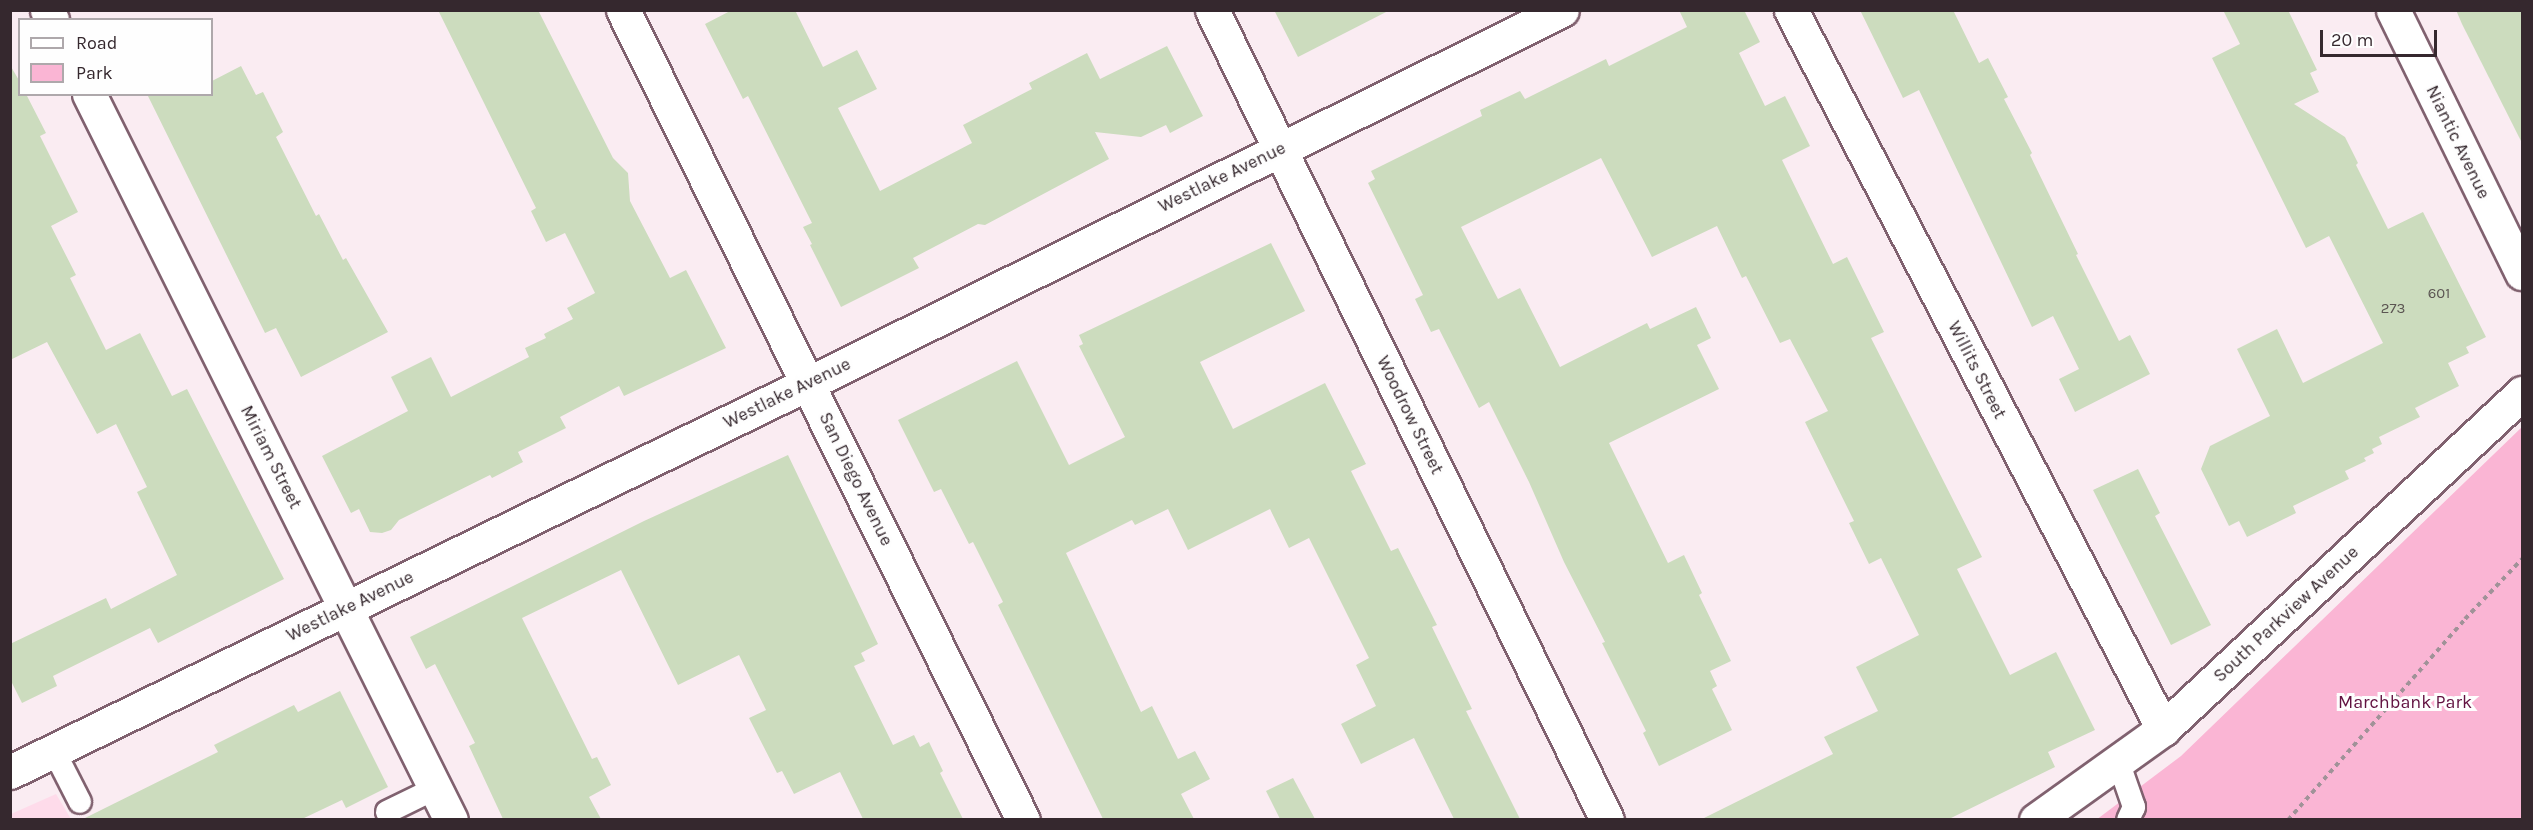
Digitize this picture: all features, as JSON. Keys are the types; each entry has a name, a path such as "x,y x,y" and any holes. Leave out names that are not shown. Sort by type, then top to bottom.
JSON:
{"street":[{"name":"San Diego Avenue","path":"623,10 1023,819"},
{"name":"Woodrow Street","path":"1212,10 1607,819"},
{"name":"Westlake Avenue","path":"10,772 808,383 1562,10"},
{"name":"Willits Street","path":"1791,10 2163,729"},
{"name":"Niantic Avenue","path":"2393,10 2523,273"},
{"name":"Miriam Street","path":"91,96 451,819"},
{"name":"South Parkview Avenue","path":"2036,819 2163,729 2523,393"}],"lane":[{"path":"54,751 80,802"},
{"path":"2118,761 2134,807 2128,819"},
{"path":"387,812 436,788"}],"path":[{"path":"2288,819 2465,619 2523,559"}],"shaded area":[{"path":"56,794 71,819 11,819 11,814"}],"green space":[{"name":"Marchbank Park","path":"2522,427 2522,819 2096,820 2181,756"}],"building":[{"path":"438,10 538,10 613,158 628,173 630,201 670,278 686,270 726,348 624,396 619,386 560,417 566,428 518,452 523,462 492,478 490,475 399,520 391,530 382,533 370,532 359,509 351,513 322,456 408,411 391,377 431,357 451,397 529,357 525,348 546,338 544,334 573,319 567,308 595,293 565,233 546,242 531,211 536,208"},
{"path":"732,10 795,10 823,67 857,50 877,89 838,108 880,191 972,143 963,125 1032,89 1029,83 1087,53 1100,79 1167,46 1203,116 1170,133 1166,125 1141,137 1095,132 1109,159 985,225 978,224 913,258 919,268 841,307 803,227 812,223 748,96 743,99 705,24"},
{"path":"1274,10 1390,10 1298,57"},
{"path":"1679,10 1744,10 1760,42 1739,53 1765,106 1785,96 1810,146 1782,160 1833,264 1847,257 1884,332 1871,338 1982,557 1957,569 2010,675 2056,652 2095,730 2048,752 2055,767 1949,819 1702,819 1833,754 1824,737 1878,711 1856,667 1919,635 1881,558 1869,564 1849,523 1854,521 1805,422 1828,411 1790,339 1780,343 1746,276 1742,278 1717,226 1652,257 1601,158 1461,227 1498,299 1520,288 1560,367 1647,323 1650,329 1696,307 1711,338 1697,345 1719,389 1609,443 1668,563 1684,555 1702,593 1699,595 1731,661 1710,671 1717,686 1712,689 1732,730 1659,766 1643,733 1646,731 1602,643 1605,642 1564,562 1529,482 1489,402 1479,408 1439,329 1431,332 1415,299 1423,295 1368,183 1375,179 1371,171 1482,116 1480,110 1520,91 1525,99 1606,59 1609,66 1687,27"},
{"path":"1860,10 1953,10 1979,63 1988,58 2008,97 2004,99 2032,153 2030,155 2078,254 2076,255 2119,341 2130,335 2150,374 2075,412 2059,379 2079,369 2053,316 2032,327 1919,90 1903,98"},
{"path":"2223,10 2288,10 2317,70 2310,73 2319,92 2294,104 2345,137 2358,163 2356,165 2388,229 2423,212 2486,337 2466,347 2469,353 2448,363 2459,386 2415,408 2420,417 2379,437 2382,444 2372,449 2374,453 2364,458 2366,461 2345,471 2349,479 2293,506 2296,513 2247,537 2239,521 2229,526 2201,469 2210,446 2270,416 2237,349 2277,329 2303,383 2383,343 2329,236 2306,248 2212,58 2240,44"},
{"path":"2456,10 2523,10 2523,145 2462,24"},
{"path":"10,65 18,79 18,96 27,96 46,133 40,136 78,212 51,226 76,275 70,278 106,350 140,333 172,396 187,389 284,579 158,643 150,628 53,676 57,686 22,703 10,679 10,644 106,598 111,609 177,575 137,492 147,487 116,424 97,434 47,342 10,360"},
{"path":"241,66 256,95 263,92 283,132 276,137 316,216 319,214 343,260 346,258 388,332 301,377 276,328 265,333 148,96 213,96 213,80"},
{"path":"1271,243 1305,311 1200,362 1233,429 1325,383 1366,464 1351,471 1391,551 1398,548 1437,625 1432,627 1472,709 1466,711 1520,819 1454,819 1414,738 1361,764 1341,724 1376,706 1356,665 1369,658 1309,538 1289,548 1270,509 1188,550 1168,509 1135,525 1132,520 1066,553 1141,712 1152,706 1178,759 1195,751 1210,779 1181,794 1194,819 1103,819 998,605 1003,602 973,542 969,544 941,489 934,492 898,420 1017,361 1069,465 1125,437 1079,346 1083,344 1079,335"},
{"path":"788,455 878,644 861,653 865,661 854,666 893,745 914,735 920,747 929,742 943,771 940,773 963,819 863,819 840,772 794,794 782,771 777,773 749,718 766,710 739,655 678,685 621,570 522,618 592,759 597,757 611,785 589,797 601,819 503,819 469,746 475,743 435,664 426,669 410,637 644,521"},
{"path":"2138,469 2160,513 2155,516 2211,625 2171,645 2093,490"},
{"path":"340,691 388,787 346,808 342,800 302,819 83,819 218,752 214,745 294,705 298,712"},
{"path":"1293,778 1315,819 1280,819 1266,791"}]}
